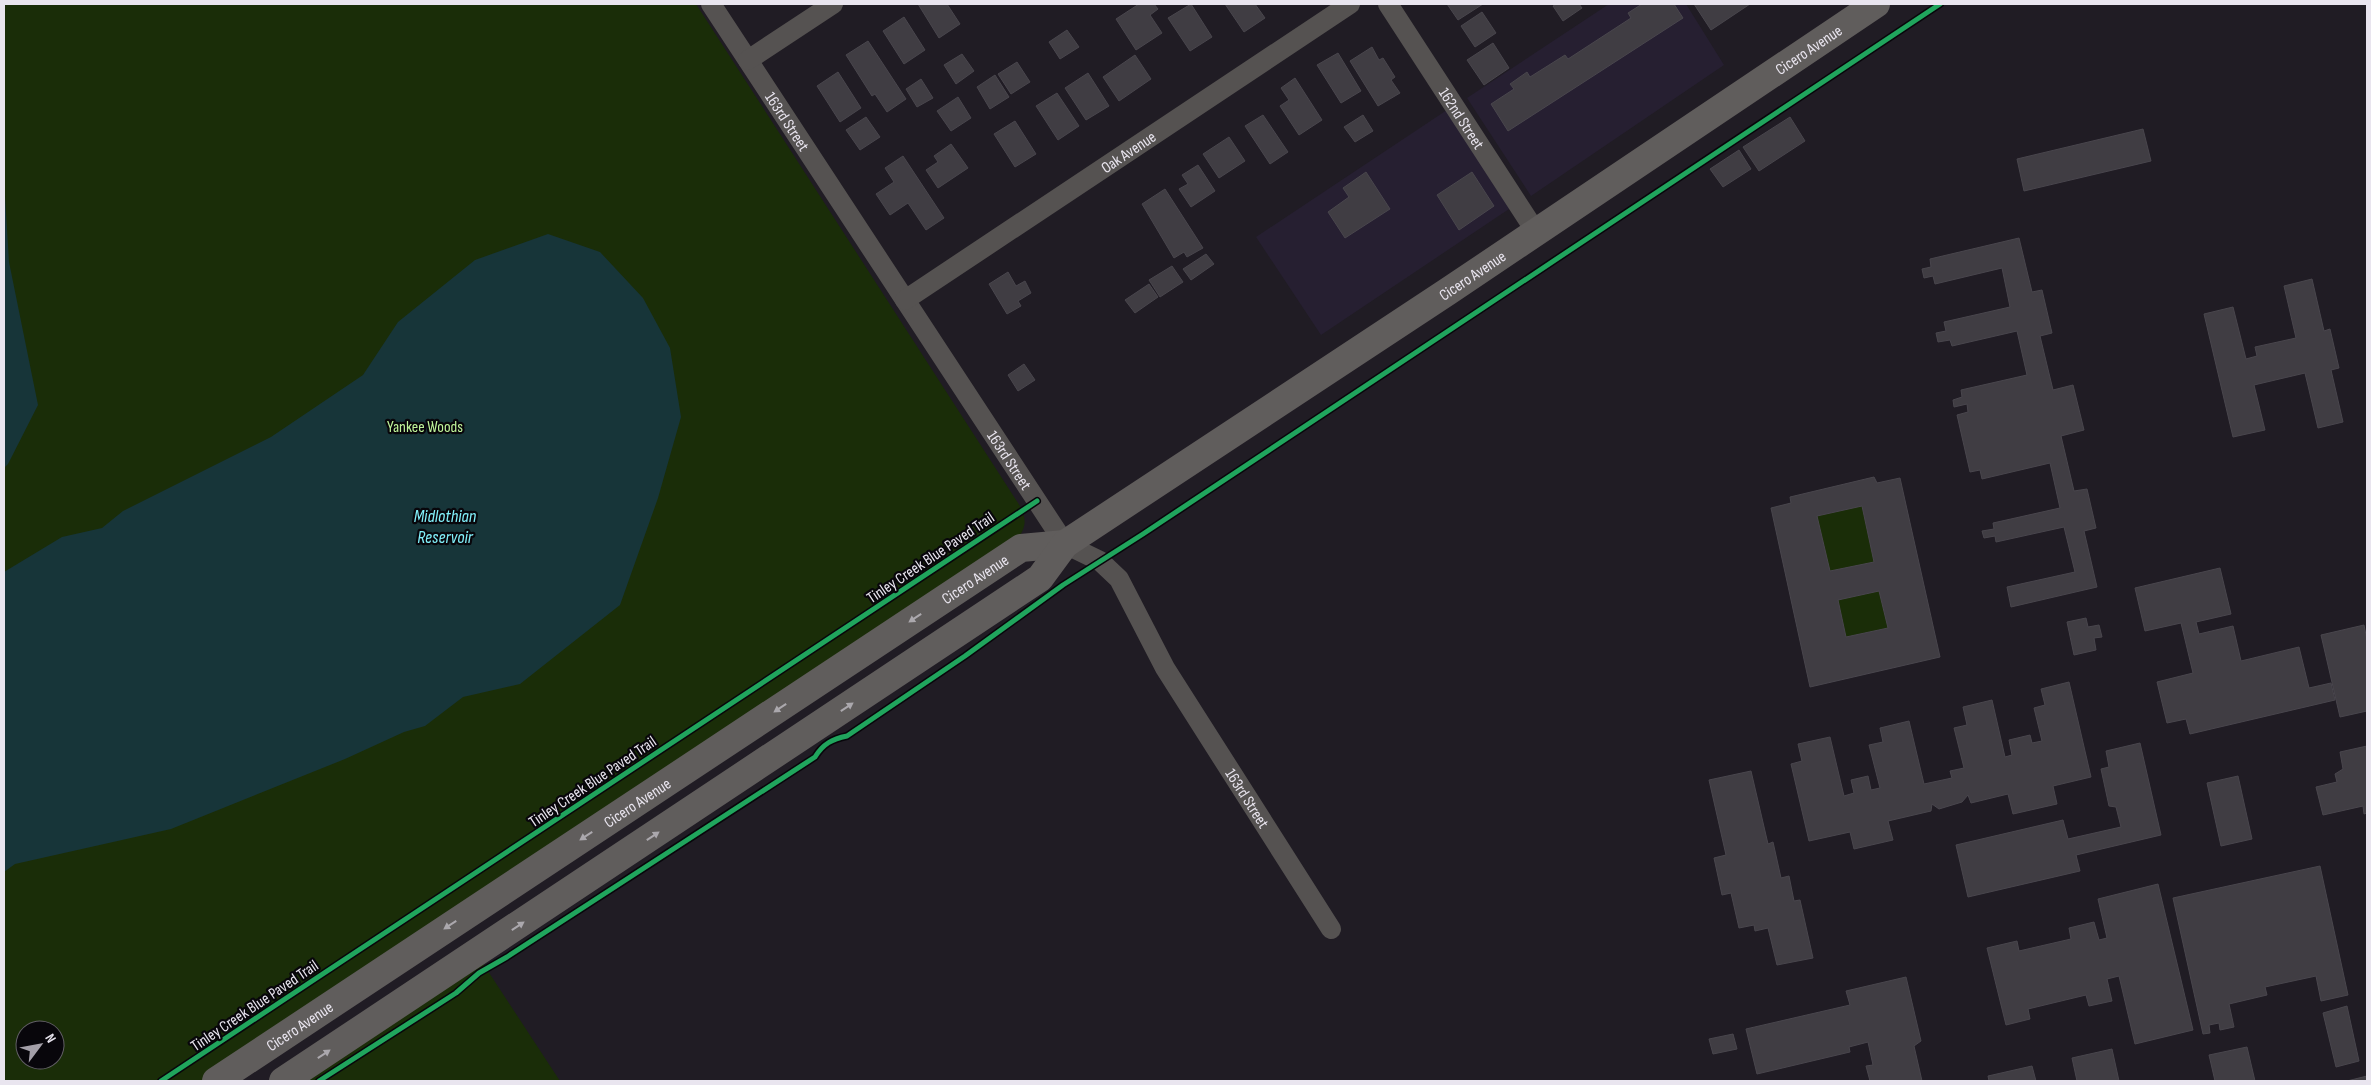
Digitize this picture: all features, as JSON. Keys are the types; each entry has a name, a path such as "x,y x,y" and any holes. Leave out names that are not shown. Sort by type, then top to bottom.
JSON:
{"main road":[{"name":"Cicero Avenue","path":"283,1081 1040,578 1065,544 1876,4"},
{"name":"Cicero Avenue","path":"216,1081 1021,548 1065,544"}],"street":[{"name":"163rd Street","path":"711,4 1065,544 1100,561 1119,579 1165,668 1332,929"},
{"path":"748,60 833,4"},
{"name":"Oak Avenue","path":"905,300 1350,4"},
{"name":"162nd Street","path":"1388,4 1536,232"}],"shaded area":[{"path":"1609,4 1686,4 1724,65 1531,196 1467,98"},
{"path":"1450,108 1512,207 1321,335 1256,237"}],"green space":[{"name":"Yankee Woods","path":"4,4 696,4 1020,506 1024,515 1024,527 1017,540 201,1081 4,1081"},
{"path":"1862,506 1874,562 1830,571 1817,516"},
{"path":"1879,591 1888,628 1846,637 1838,600"},
{"path":"482,962 560,1081 305,1081"}],"water":[{"path":"4,180 9,262 38,405 8,464 4,468"},
{"name":"Midlothian Reservoir","path":"548,234 600,252 643,298 670,348 681,417 658,498 620,605 520,684 463,697 425,726 404,732 345,759 171,829 15,864 4,872 4,572 62,537 102,528 123,511 271,437 363,375 398,322 475,260"}],"building":[{"path":"918,4 947,4 960,24 939,38"},
{"path":"1139,4 1154,4 1158,9 1150,15 1162,33 1136,50 1116,19"},
{"path":"1191,4 1212,37 1190,51 1168,18"},
{"path":"1225,4 1255,4 1265,18 1244,32"},
{"path":"1447,4 1483,4 1458,20"},
{"path":"1557,4 1579,4 1582,8 1563,21 1553,6"},
{"path":"1642,4 1674,4 1683,18 1508,131 1491,104 1514,89 1510,84 1527,72 1530,77 1565,55 1568,59 1631,18 1628,13"},
{"path":"1694,4 1750,4 1711,30"},
{"path":"1482,12 1496,33 1475,47 1461,26"},
{"path":"904,17 925,50 904,64 883,31"},
{"path":"1067,30 1079,47 1060,59 1049,42"},
{"path":"868,41 906,99 887,112 875,94 872,96 846,55"},
{"path":"1493,43 1509,68 1484,85 1467,60"},
{"path":"1372,47 1379,60 1383,58 1395,77 1391,80 1400,93 1378,106 1350,61"},
{"path":"1338,53 1361,91 1341,103 1317,65"},
{"path":"962,54 974,71 956,84 944,65"},
{"path":"1135,55 1151,79 1119,101 1103,77"},
{"path":"1017,62 1030,82 1011,94 998,74"},
{"path":"838,72 861,108 840,122 817,86"},
{"path":"1088,73 1109,106 1086,120 1065,88"},
{"path":"995,75 1009,97 990,109 977,87"},
{"path":"1295,78 1322,120 1299,135 1280,106 1289,100 1281,88"},
{"path":"921,79 933,98 917,107 906,89"},
{"path":"1057,93 1079,126 1058,140 1036,106"},
{"path":"958,97 971,118 951,131 937,111"},
{"path":"1263,115 1288,152 1270,164 1245,126"},
{"path":"1363,115 1373,131 1355,142 1344,127"},
{"path":"866,117 880,137 860,150 846,130"},
{"path":"1790,117 1805,141 1759,171 1743,147"},
{"path":"1015,121 1036,154 1015,167 994,134"},
{"path":"2143,129 2151,161 2024,191 2017,159"},
{"path":"1229,137 1245,161 1219,178 1203,154"},
{"path":"951,144 968,168 938,188 926,170 938,162 934,156"},
{"path":"1739,150 1751,169 1723,187 1710,169"},
{"path":"903,156 944,218 926,230 908,203 890,215 876,194 894,182 885,168"},
{"path":"1198,165 1215,191 1191,207 1179,189 1188,184 1182,175"},
{"path":"1366,172 1390,209 1345,238 1328,212 1349,197 1343,188"},
{"path":"1472,172 1494,206 1459,230 1437,195"},
{"path":"1165,189 1203,248 1187,257 1184,252 1174,258 1142,204"},
{"path":"2019,238 2032,292 2042,290 2052,333 2040,336 2053,390 2073,385 2084,430 2061,436 2074,491 2087,489 2096,528 2084,531 2097,587 2011,607 2007,587 2075,572 2064,527 1996,542 1995,536 1984,538 1982,531 1994,529 1993,523 2060,508 2050,463 1982,479 1980,470 1970,472 1957,415 1968,412 1967,404 1954,407 1953,400 1962,397 1961,390 2027,375 2017,331 1952,346 1950,340 1938,342 1936,333 1946,331 1944,322 2010,307 2002,268 1935,284 1933,276 1924,278 1922,269 1931,267 1930,259"},
{"path":"1206,254 1214,264 1191,280 1183,269"},
{"path":"1172,266 1183,282 1160,297 1149,280"},
{"path":"1008,272 1016,286 1025,281 1031,293 1018,301 1021,306 1007,314 989,284"},
{"path":"2312,279 2324,331 2330,329 2339,368 2331,370 2343,422 2318,428 2305,373 2254,385 2265,430 2233,437 2204,314 2233,307 2246,359 2257,356 2255,347 2296,338 2284,286"},
{"path":"1149,284 1158,297 1135,313 1125,300"},
{"path":"1024,364 1035,380 1018,391 1008,375"},
{"path":"1874,477 1877,483 1900,478 1940,657 1810,687 1771,508 1791,503 1790,497","holes":["1862,506 1874,562 1830,571 1817,516","1879,591 1888,628 1846,637 1838,600"]},
{"path":"2220,568 2231,614 2196,622 2199,634 2233,626 2241,661 2299,647 2309,688 2331,683 2335,700 2190,734 2186,719 2167,723 2157,682 2193,673 2181,623 2145,631 2135,588"},
{"path":"2086,618 2088,627 2099,625 2102,637 2094,638 2096,650 2074,655 2067,622"},
{"path":"2364,625 2367,640 2367,711 2340,717 2321,635"},
{"path":"2069,682 2091,777 2053,786 2057,804 2013,814 2008,794 1971,803 1968,795 1962,802 1939,809 1932,804 1931,811 1888,821 1893,840 1854,849 1850,832 1809,841 1791,764 1802,761 1798,744 1830,737 1844,796 1854,793 1851,780 1868,776 1871,790 1880,788 1869,745 1883,742 1880,728 1909,721 1924,784 1952,778 1950,771 1964,768 1954,728 1967,725 1963,707 1992,700 2005,757 2012,755 2009,740 2030,735 2032,743 2042,741 2034,708 2045,705 2041,689"},
{"path":"2140,743 2161,835 2076,855 2080,871 1968,897 1956,845 2063,820 2068,839 2121,827 2116,807 2109,806 2101,769 2109,767 2106,751"},
{"path":"2367,746 2367,813 2364,814 2363,806 2323,815 2316,787 2337,782 2335,774 2343,769 2340,752"},
{"path":"1751,771 1768,844 1773,842 1781,878 1789,876 1794,901 1800,900 1813,958 1777,965 1768,928 1755,931 1754,925 1739,928 1731,893 1722,895 1714,858 1726,855 1709,780"},
{"path":"2238,776 2252,839 2221,846 2207,783"},
{"path":"2320,866 2348,995 2321,1001 2316,976 2265,987 2267,995 2229,1004 2234,1027 2220,1030 2219,1023 2209,1025 2210,1033 2203,1034 2173,898"},
{"path":"2158,884 2193,1030 2135,1044 2119,976 2107,979 2112,1001 2089,1006 2086,995 2028,1009 2030,1019 2006,1025 1987,948 2017,941 2019,951 2071,939 2069,928 2094,922 2099,940 2107,938 2098,899"},
{"path":"1906,977 1921,1041 1914,1046 1922,1081 1870,1081 1866,1066 1873,1065 1868,1042 1849,1047 1850,1052 1757,1074 1746,1029 1850,1005 1846,991"},
{"path":"2347,1006 2359,1061 2336,1067 2323,1013"},
{"path":"1733,1034 1737,1049 1713,1054 1709,1039"},
{"path":"2247,1047 2255,1081 2215,1081 2209,1055"},
{"path":"2112,1049 2119,1081 2077,1081 2072,1058"},
{"path":"2032,1066 2036,1081 1989,1081 1988,1076"},
{"path":"2367,1076 2367,1081 2347,1081"}],"cycle path":[{"path":"319,1081 456,993 479,973 507,957 815,757 828,743 847,736 965,656 1063,585 1143,534 1940,4"},
{"name":"Tinley Creek Blue Paved Trail","path":"161,1081 1037,501"}]}
